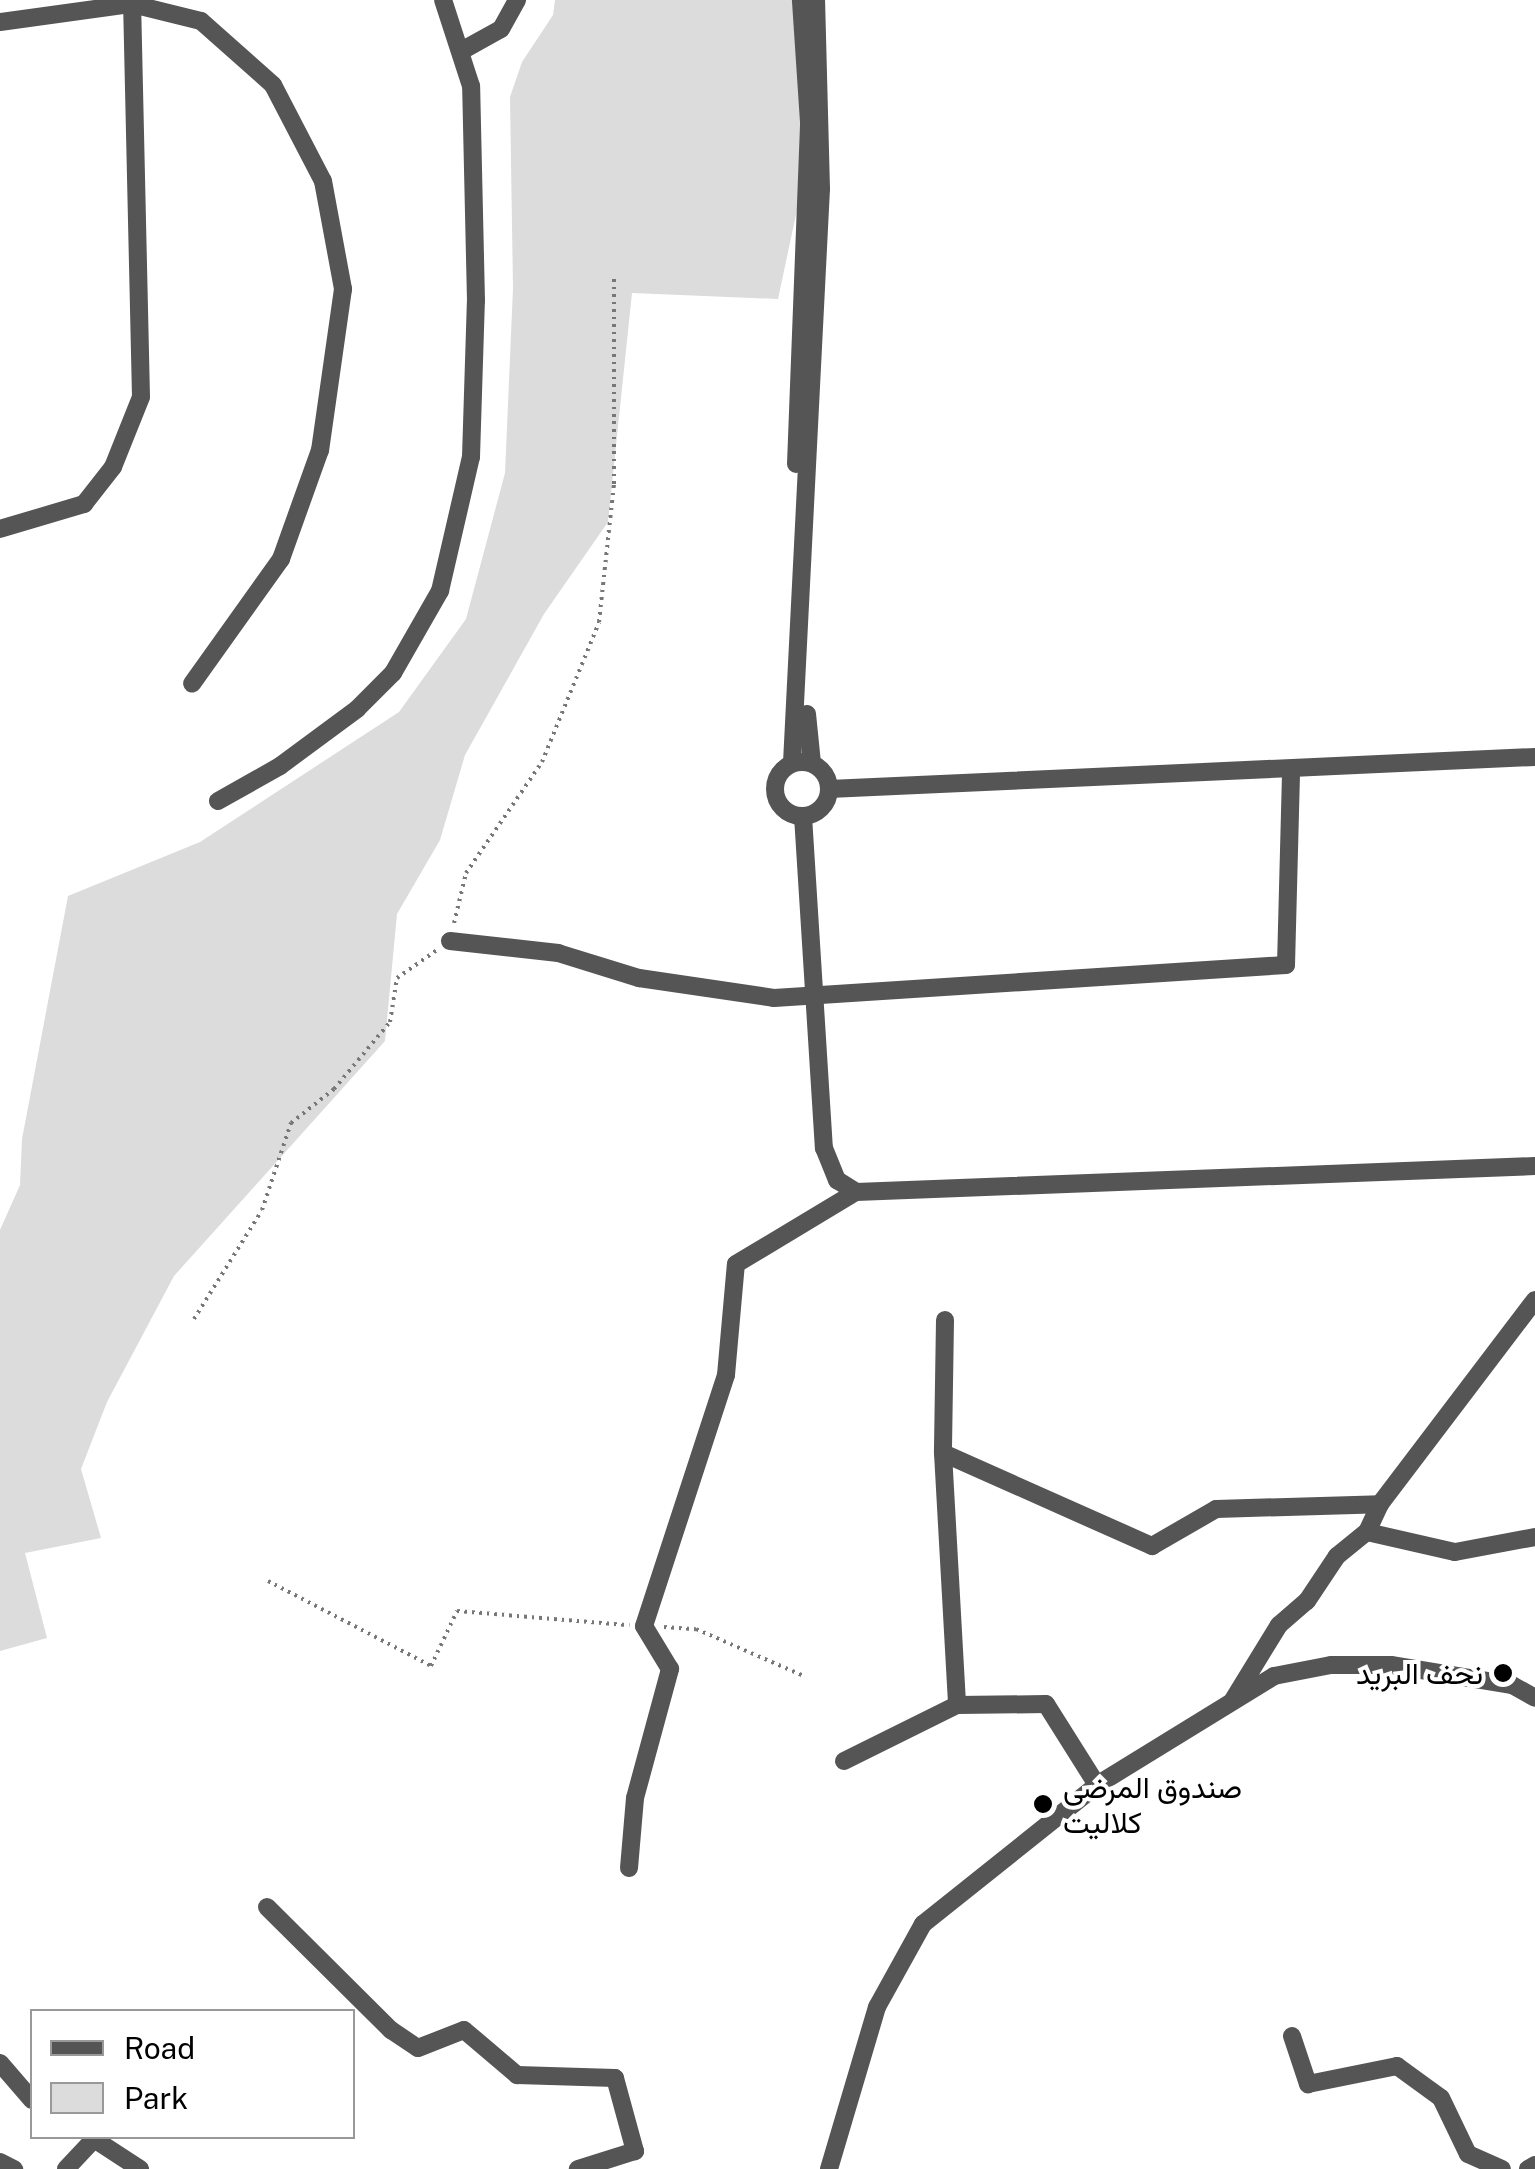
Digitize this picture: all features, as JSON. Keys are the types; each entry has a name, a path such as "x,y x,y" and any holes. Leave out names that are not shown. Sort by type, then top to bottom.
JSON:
{"street":[{"path":"218,800 280,766 356,709 393,674 440,591 471,457 476,172 463,50 443,0"},
{"path":"463,50 501,29 517,0"},
{"path":"796,729 789,650 808,122 801,0"},
{"path":"802,816 781,806 775,791 778,776 792,763 796,729 821,190 816,0"},
{"path":"828,0 831,174 806,721 812,763 829,789"},
{"path":"0,529 84,504 113,467 141,398 132,2"},
{"path":"0,22 132,2 201,21 273,85 322,181 343,290 320,450 281,559 192,684"},
{"path":"829,789 1535,757"},
{"path":"792,763 812,763"},
{"path":"450,942 558,953 678,984 774,998 1286,965 1290,771"},
{"path":"802,816 824,805 829,789"},
{"path":"802,816 824,1148 837,1180 856,1192"},
{"path":"629,1868 635,1798 670,1669 644,1626 726,1375 736,1264 856,1192 1535,1166"},
{"path":"1232,1701 1279,1625 1307,1601 1337,1556 1367,1532 1380,1504 1535,1300"},
{"path":"944,1320 943,1454 958,1705"},
{"path":"943,1454 1152,1546 1216,1509 1380,1504"},
{"path":"1367,1532 1455,1552 1535,1537"},
{"path":"829,2169 877,2008 923,1924 1097,1785 1274,1676 1332,1664 1391,1664 1512,1685 1535,1698"},
{"path":"844,1761 958,1705 1046,1704 1097,1785"},
{"path":"267,1907 392,2030 418,2048 464,2030 517,2075 615,2078 635,2151 578,2169"},
{"path":"1292,2036 1308,2084 1397,2066 1441,2098 1468,2154 1502,2169"},
{"path":"0,2062 30,2098"},
{"path":"66,2169 91,2139"},
{"path":"94,2139 140,2169"},
{"path":"0,2162 14,2169"},
{"path":"1528,2169 1535,2165"}],"path":[{"path":"194,1320 262,1210 291,1123 334,1089 390,1022 397,978 450,942 466,873 542,762 599,622 614,484 614,277"},
{"path":"268,1581 432,1666 457,1611 696,1629 804,1676"}],"green space":[{"path":"555,0 795,0 817,116 778,299 632,293 608,522 544,614 465,755 440,840 397,914 385,1041 174,1276 107,1402 81,1469 101,1538 25,1553 47,1638 0,1651 0,1230 20,1185 22,1139 68,896 200,842 399,712 466,619 505,473 513,288 510,97 522,62 553,15"}],"place":[{"name":"نحف البريد","path":"1503,1673"},
{"name":"صندوق المرضى كلاليت","path":"1043,1804"}]}
